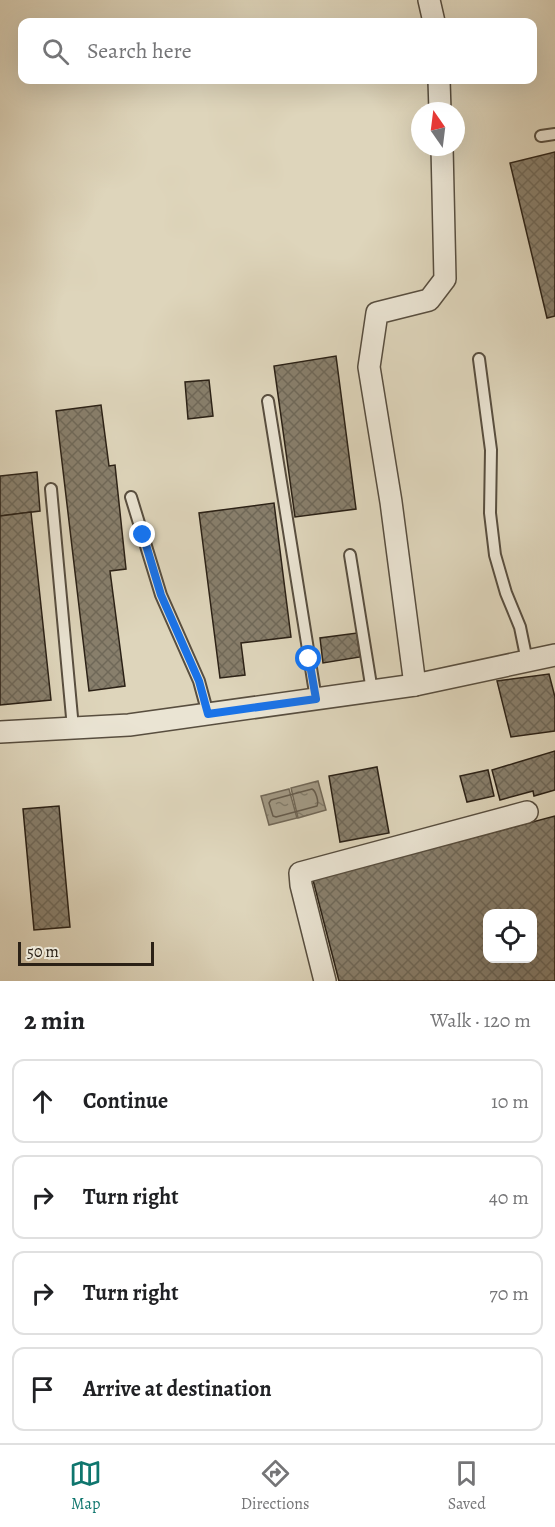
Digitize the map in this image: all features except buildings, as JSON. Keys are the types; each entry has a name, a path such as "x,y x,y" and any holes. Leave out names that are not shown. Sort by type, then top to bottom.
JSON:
{"street":[{"path":"429,0 433,18"},
{"path":"439,84 440,102"},
{"path":"415,685 391,502 369,367 377,313 429,300 445,279 442,156"},
{"path":"0,732 129,725 415,685 555,655"},
{"path":"325,981 300,873 527,812"}],"lane":[{"path":"541,136 555,134"},
{"path":"479,359 491,450 490,513 495,555 506,593 520,627 527,661"},
{"path":"268,401 316,699"},
{"path":"51,489 73,728"},
{"path":"131,496 161,595 199,681 208,714"},
{"path":"350,555 372,691"}],"water":[{"path":"318,781 326,810 298,818 291,788"},
{"path":"289,789 297,818 269,825 261,796"}],"route":[{"path":"143,535 161,595 199,681 208,714 316,699 309,659"}]}
